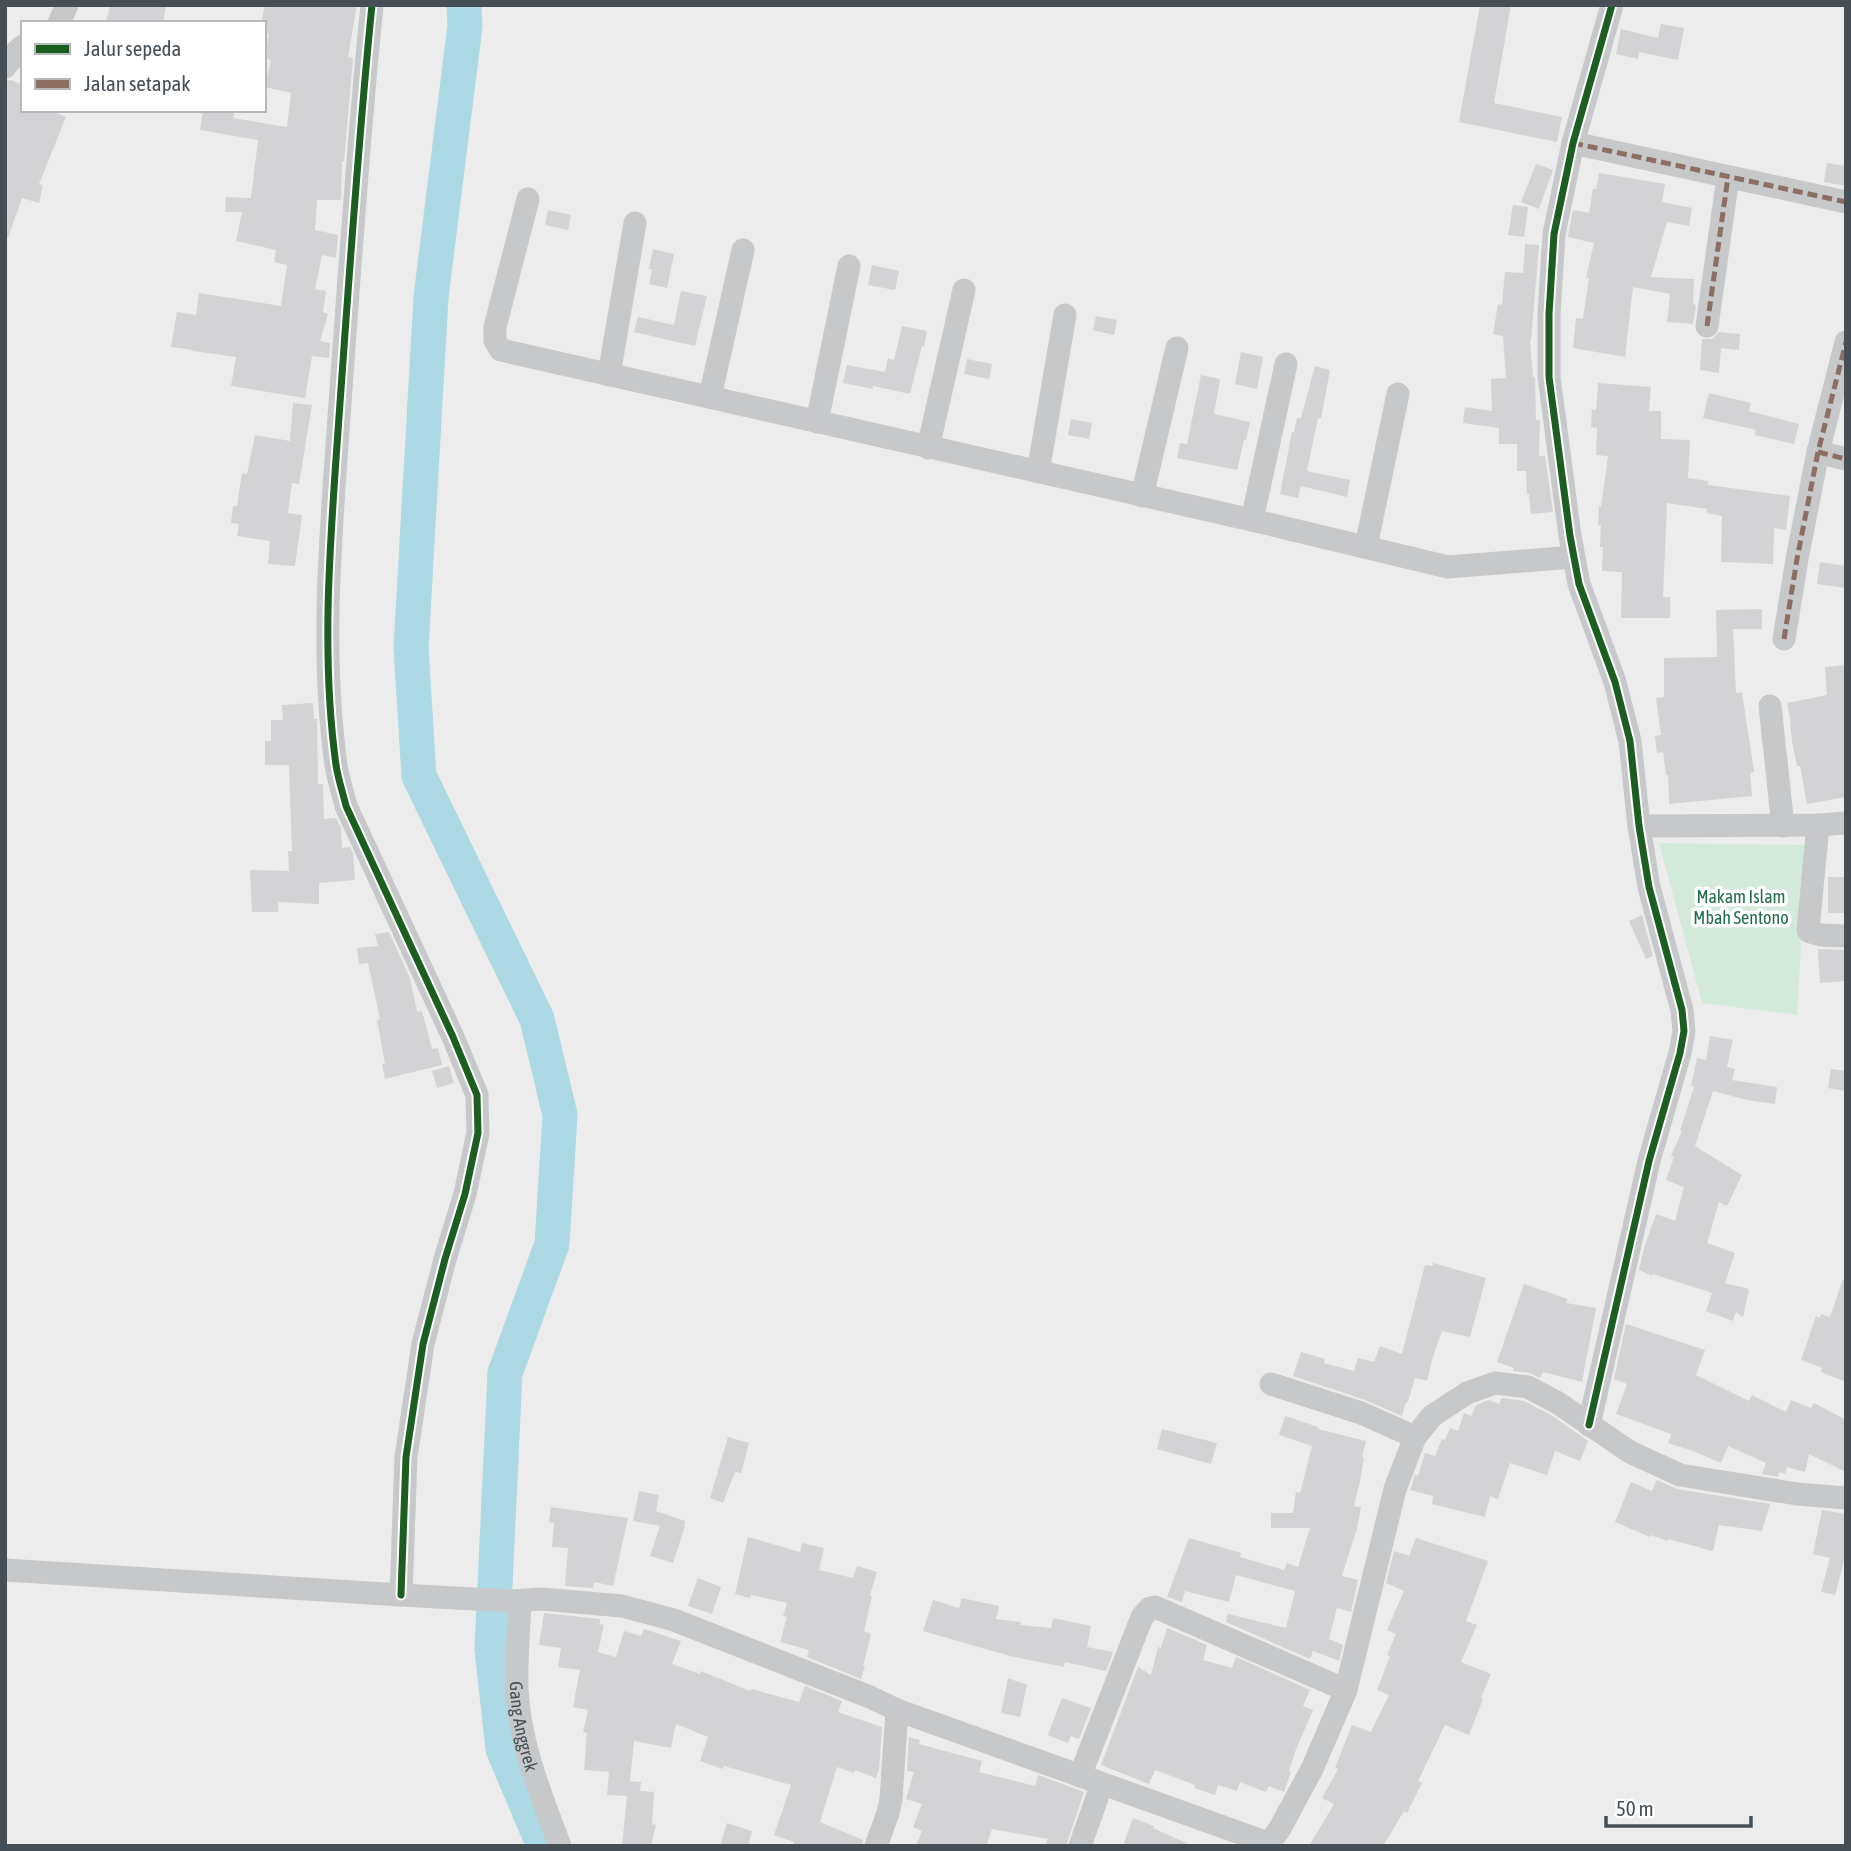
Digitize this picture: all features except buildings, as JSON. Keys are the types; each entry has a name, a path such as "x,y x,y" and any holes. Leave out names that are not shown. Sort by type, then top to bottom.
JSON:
{"street":[{"path":"60,21 67,5"},
{"path":"372,5 350,259 327,628 336,767 346,806 477,1095 478,1133 465,1194 423,1344 406,1457 401,1595"},
{"path":"1589,1425 1649,1161 1684,1031 1682,1010 1649,887 1639,827 1630,741 1615,682 1579,584 1549,377 1549,314 1554,234 1573,143 1612,5"},
{"path":"5,67 21,48"},
{"path":"1573,143 1846,202"},
{"path":"1707,326 1728,177"},
{"path":"528,198 495,327 495,341 501,350 1366,546 1448,567 1574,557"},
{"path":"610,375 635,223"},
{"path":"710,397 743,250"},
{"path":"817,422 849,266"},
{"path":"928,448 964,290"},
{"path":"1038,472 1065,314"},
{"path":"1783,639 1818,452 1846,342"},
{"path":"1142,496 1177,348"},
{"path":"1252,520 1286,363"},
{"path":"1366,546 1398,394"},
{"path":"1818,452 1846,459"},
{"path":"1770,706 1783,826"},
{"path":"1639,827 1846,823"},
{"path":"1818,825 1808,930 1821,935 1846,936"},
{"path":"5,1570 622,1606 674,1620 897,1710 1268,1845 1312,1769 1346,1690 1395,1489 1415,1437 1432,1416 1467,1393 1495,1383 1528,1387 1558,1403 1630,1452 1680,1475 1797,1494 1846,1498"},
{"path":"1271,1384 1361,1413 1415,1437"},
{"name":"Gang Anggrek","path":"526,1600 517,1689 532,1770 559,1846"},
{"path":"1080,1776 1142,1617 1150,1608 1155,1607 1346,1690"},
{"path":"876,1846 891,1799 897,1710"},
{"path":"1080,1846 1102,1783"}],"green space":[{"name":"Makam Islam Mbah Sentono","path":"1659,843 1807,845 1797,1015 1702,1003"}],"waterway":[{"path":"464,5 465,26 431,297 411,648 419,776 537,1019 560,1115 552,1244 505,1373 492,1649 503,1749 544,1846"}],"marked path":[{"path":"1573,143 1846,202"},
{"path":"1707,326 1728,177"},
{"path":"1784,639 1818,452 1846,342"},
{"path":"1818,452 1846,459"}],"cycle path":[{"path":"372,5 330,547 328,635 331,722 337,770 346,806 477,1095 478,1133 465,1194 423,1344 406,1457 401,1595"},
{"path":"1589,1425 1649,1161 1684,1031 1682,1010 1649,887 1630,741 1615,682 1579,584 1549,377 1549,314 1554,234 1573,143 1612,5"}]}
